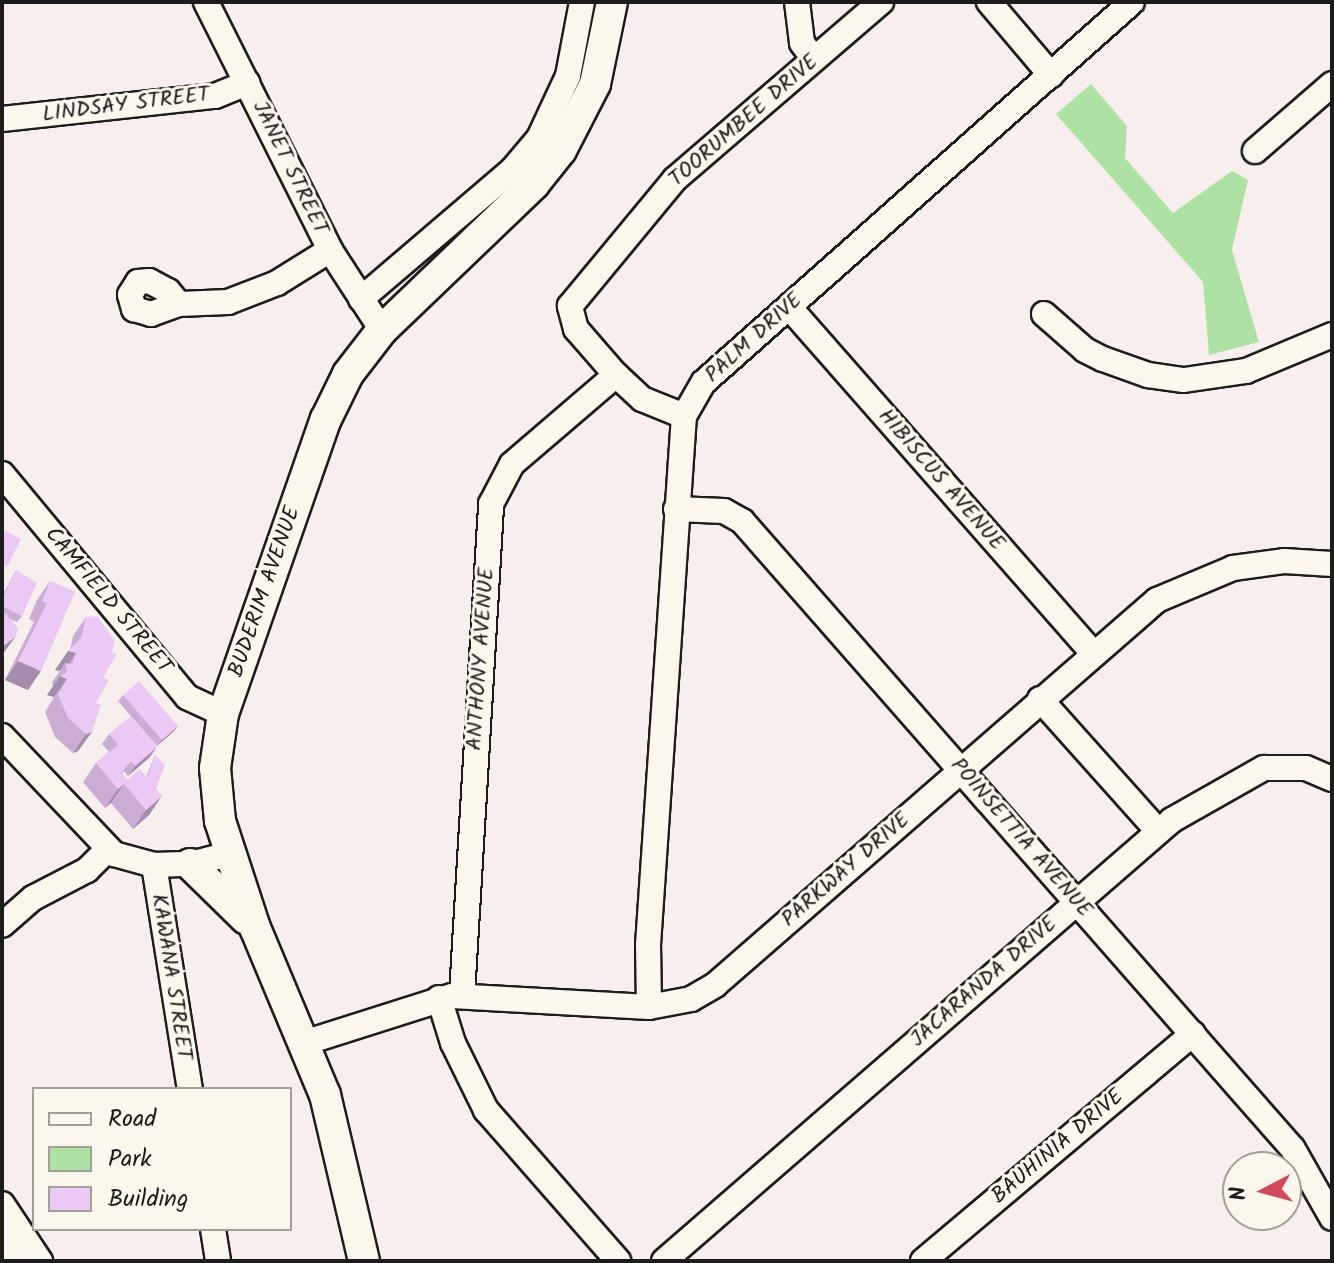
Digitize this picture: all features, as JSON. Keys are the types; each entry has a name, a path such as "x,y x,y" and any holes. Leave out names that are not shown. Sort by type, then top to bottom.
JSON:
{"main road":[{"name":"BUDERIM AVENUE","path":"364,1261 325,1095 307,1042 255,928 229,854 215,791 223,714 326,419 348,374 382,330 534,184 561,150 595,84 612,2"},
{"path":"190,864 255,928"}],"street":[{"name":"JANET STREET","path":"206,2 330,250 382,330"},
{"path":"361,299 513,169 539,138 568,76 582,2"},
{"path":"797,2 802,43 814,59"},
{"name":"TOORUMBEE DRIVE","path":"684,416 642,399 616,375 572,322 573,300 675,179 881,2"},
{"path":"989,2 1051,75"},
{"name":"PALM DRIVE","path":"649,1007 648,945 684,416 704,382 1132,2"},
{"name":"LINDSAY STREET","path":"2,119 215,96 248,83"},
{"path":"1255,151 1332,84"},
{"path":"179,304 245,298 330,250"},
{"name":"HIBISCUS AVENUE","path":"789,307 1093,653"},
{"path":"1044,314 1094,355 1148,375 1184,380 1246,371 1332,335"},
{"name":"ANTHONY AVENUE","path":"451,997 491,504 512,464 616,375"},
{"name":"CAMFIELD STREET","path":"2,474 187,697 223,714"},
{"name":"POINSETTIA AVENUE","path":"676,509 724,511 739,517 1293,1149 1332,1218"},
{"name":"PARKWAY DRIVE","path":"307,1042 451,997 649,1007 679,1004 715,985 1157,600 1204,577 1260,563 1332,564"},
{"path":"1040,699 1157,830"},
{"path":"2,736 107,850 154,865 190,864 229,854"},
{"name":"JACARANDA DRIVE","path":"664,1261 1157,830 1264,768 1306,768 1332,779"},
{"path":"2,925 33,898 69,883 107,850"},
{"name":"KAWANA STREET","path":"154,865 190,1087"},
{"path":"2,906 30,888 69,883"},
{"path":"451,997 453,1043 486,1110 618,1261"},
{"name":"BAUHINIA DRIVE","path":"923,1261 1193,1034"},
{"path":"2,1204 40,1261"},
{"path":"213,1231 218,1261"},
{"path":"2,1240 17,1261"}],"green space":[{"path":"1091,84 1127,126 1125,158 1173,213 1232,171 1248,180 1232,250 1259,342 1209,355 1203,282 1056,114"}],"building":[{"path":"2,529 21,539 7,567 2,564"},
{"path":"16,570 37,583 22,616 2,606 2,599"},
{"path":"50,581 75,592 41,671 18,661 47,603 42,601"},
{"path":"2,609 18,628 16,636 2,647"},
{"path":"97,616 115,641 112,653 117,654 103,678 109,680 96,703 101,704 92,732 86,734 68,718 58,694 67,679 60,676 67,672 65,663 72,664 76,653 68,651 81,638 86,617"},
{"path":"139,681 178,726 162,740 123,695"},
{"path":"131,716 157,747 135,766 109,734"},
{"path":"119,744 132,760 121,773 127,780 140,769 162,796 146,810 124,784 118,789 96,763"},
{"path":"155,755 165,765 156,789 147,778"}]}
